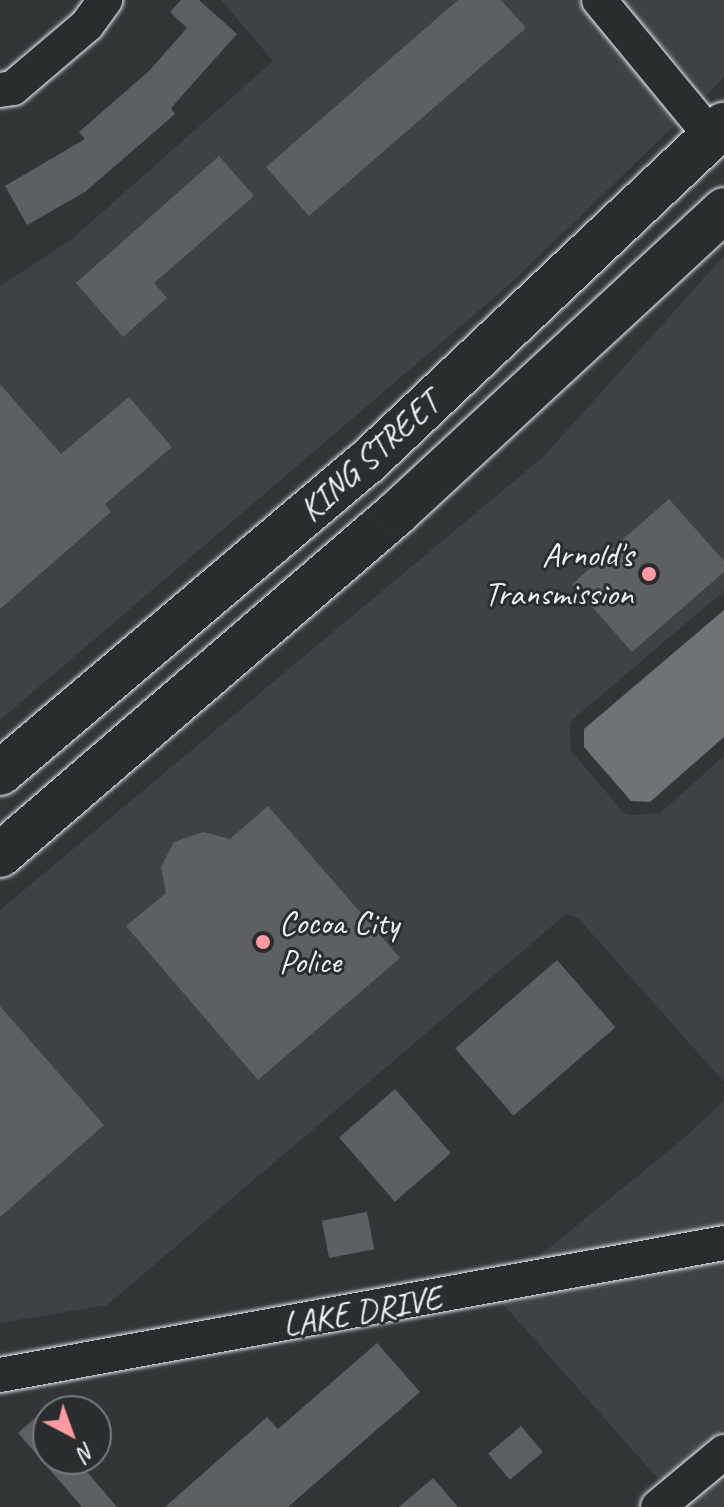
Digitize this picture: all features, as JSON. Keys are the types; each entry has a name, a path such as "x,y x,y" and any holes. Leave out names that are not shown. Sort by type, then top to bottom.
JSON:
{"main road":[{"path":"562,356 573,320 702,190 712,166 718,130"},
{"name":"KING STREET","path":"0,773 365,464 718,130"},
{"name":"KING STREET","path":"0,855 397,513 562,356 724,210"},
{"path":"284,608 318,535 449,419 454,379"}],"street":[{"path":"0,90 13,88 87,25 105,0"},
{"path":"599,0 718,130"},
{"name":"LAKE DRIVE","path":"7,1380 724,1243"},
{"path":"662,1506 724,1452"}],"shaded area":[{"path":"221,0 578,0 683,117 510,284 0,720 0,286 72,239 273,61"},
{"path":"620,0 724,0 724,77 706,95"},
{"path":"724,256 724,591 572,720 570,728 571,751 624,813 632,815 660,813 724,756 724,1082 579,919 566,914 107,1305 0,1323 0,910 543,457"},
{"path":"724,610 724,737 650,802 631,801 584,747 584,729"},
{"path":"724,1101 724,1226 532,1262 683,1139"},
{"path":"724,1260 724,1428 661,1482 502,1303"},
{"path":"724,1474 724,1507 685,1507"}],"building":[{"path":"181,0 199,0 237,34 171,108 175,114 85,192 27,225 5,186 85,139 79,132 149,71 187,28 170,12"},
{"path":"458,0 501,0 526,28 309,216 266,167"},
{"path":"219,156 254,196 154,283 167,298 123,337 76,283"},
{"path":"0,384 61,454 129,397 172,447 105,504 111,512 0,609"},
{"path":"669,499 724,561 724,572 632,652 572,584"},
{"name":"Cocoa City Police","path":"268,806 400,958 258,1080 126,926 166,893 161,867 174,842 203,832 230,839"},
{"path":"557,960 615,1027 514,1116 455,1049"},
{"path":"0,1006 104,1125 0,1217"},
{"path":"395,1089 451,1153 395,1202 339,1138"},
{"path":"367,1212 374,1249 329,1258 322,1221"},
{"path":"377,1343 420,1392 288,1507 165,1507 267,1417 278,1429"},
{"path":"32,1420 32,1449 18,1433"},
{"path":"521,1426 543,1452 510,1480 488,1454"},
{"path":"54,1475 90,1475 117,1507 82,1507"},
{"path":"433,1478 458,1507 399,1507"}],"place":[{"name":"Arnold's Transmission","path":"649,574"},
{"name":"Cocoa City Police","path":"263,942"}]}
